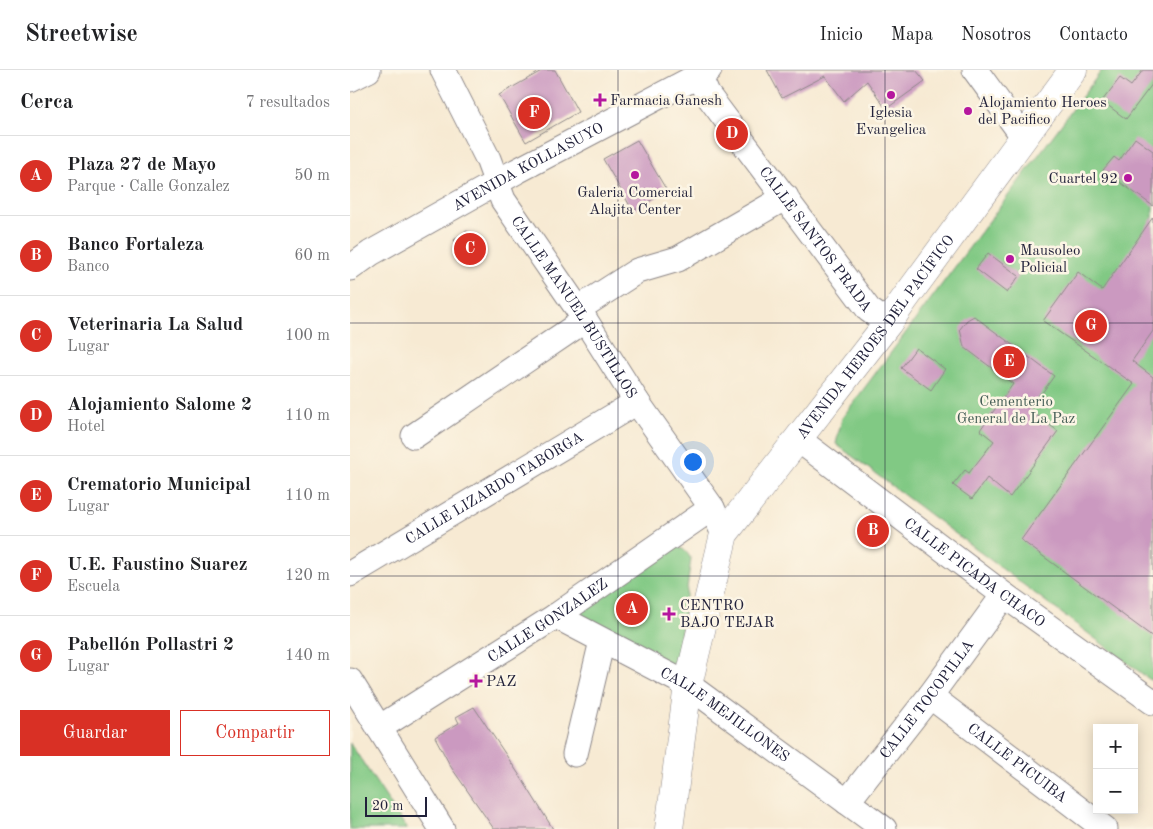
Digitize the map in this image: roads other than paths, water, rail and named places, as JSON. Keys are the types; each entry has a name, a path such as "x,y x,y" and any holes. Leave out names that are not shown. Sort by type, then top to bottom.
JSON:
{"main road":[{"name":"AVENIDA HEROES DEL PACÍFICO","path":"724,534 799,440 888,323 1073,70"},
{"path":"669,829 688,686 724,534"}],"street":[{"path":"350,79 368,70"},
{"name":"CALLE MANUEL BUSTILLOS","path":"443,70 488,159 503,200 637,402 712,508 724,534"},
{"path":"975,70 1023,136"},
{"name":"AVENIDA KOLLASUYO","path":"350,268 372,253 496,183 704,73"},
{"name":"CALLE SANTOS PRADA","path":"704,73 707,94 869,310 888,323"},
{"path":"414,436 581,315 637,271 678,259 786,197"},
{"name":"CALLE LIZARDO TABORGA","path":"350,574 637,402"},
{"name":"CALLE PICADA CHACO","path":"799,440 1004,595 1153,702"},
{"name":"CALLE GONZALEZ","path":"379,728 556,616 712,508"},
{"name":"CALLE TOCOPILLA","path":"855,815 930,696 1004,595"},
{"name":"CALLE MEJILLONES","path":"556,616 688,686 855,815 884,829"},
{"path":"575,754 602,641"},
{"path":"350,680 442,829"},
{"name":"CALLE PICUIBA","path":"930,696 1105,829"}],"place":[{"name":"Iglesia Evangelica","path":"891,95"},
{"name":"Farmacia Ganesh","path":"600,100"},
{"name":"Alojamiento Heroes del Pacifico","path":"968,111"},
{"name":"U.E. Faustino Suarez","path":"534,113"},
{"name":"Alojamiento Salome 2","path":"732,134"},
{"name":"Galeria Comercial Alajita Center","path":"635,175"},
{"name":"Cuartel 92","path":"1128,178"},
{"name":"Veterinaria La Salud","path":"470,249"},
{"name":"Mausoleo Policial","path":"1010,259"},
{"name":"Pabellón Pollastri 2","path":"1091,326"},
{"name":"Crematorio Municipal","path":"1009,362"},
{"name":"Banco Fortaleza","path":"873,531"},
{"name":"Plaza 27 de Mayo","path":"632,609"},
{"name":"CENTRO BAJO TEJAR","path":"669,614"},
{"name":"PAZ","path":"476,681"}],"park label":[{"name":"Cementerio General de La Paz","path":"1016,410"}]}
